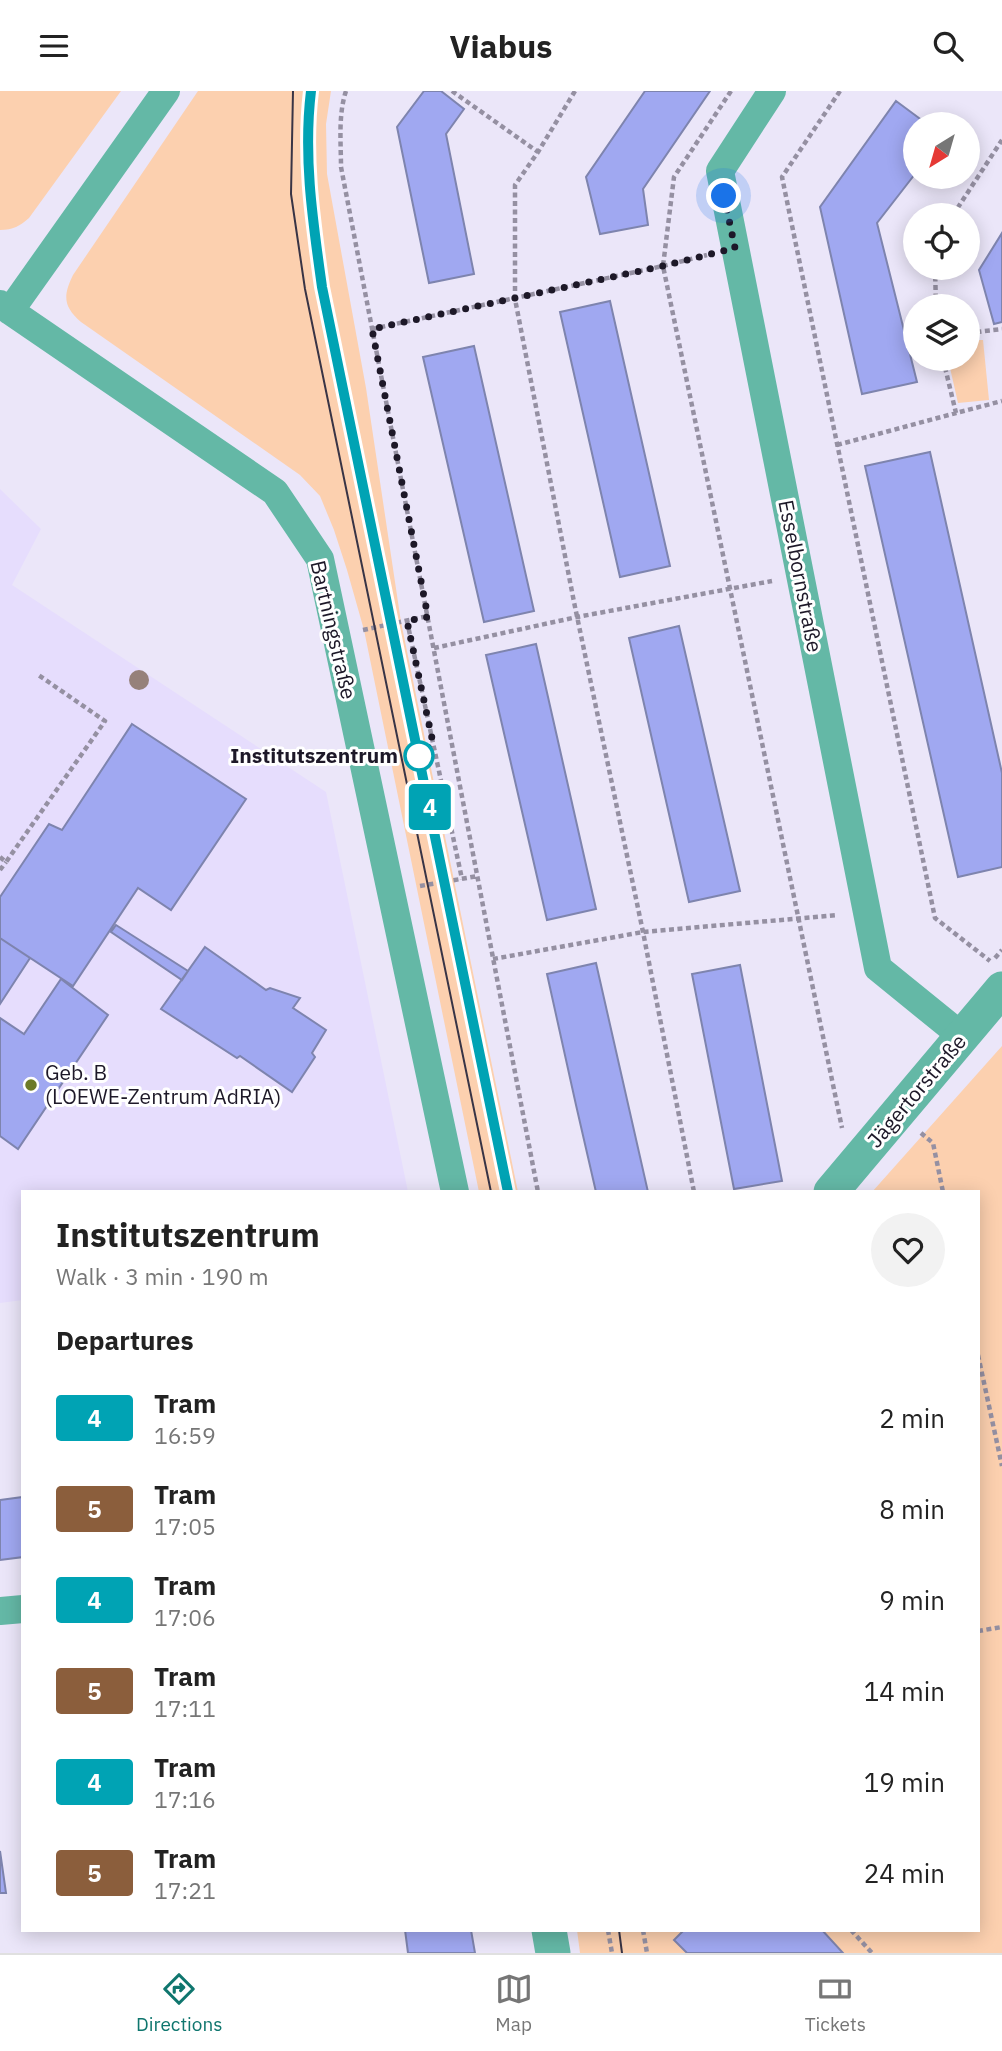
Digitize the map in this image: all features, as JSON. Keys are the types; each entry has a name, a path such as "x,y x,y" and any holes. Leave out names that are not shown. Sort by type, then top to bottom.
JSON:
{"street":[{"name":"Bartningstraße","path":"166,91 5,308 275,492 320,559 455,1190"},
{"name":"Esselbornstraße","path":"772,91 720,170 866,912 878,968 963,1037"},
{"name":"Jägertorstraße","path":"833,1190 963,1037 997,976"},
{"path":"0,1611 21,1609"},
{"path":"549,1932 553,1953"}],"path":[{"path":"346,91 343,100 341,167 538,1190"},
{"path":"452,91 538,152"},
{"path":"575,91 515,185 515,299 694,1190"},
{"path":"731,91 674,177 663,266 844,1138"},
{"path":"840,91 782,177 935,918 997,976"},
{"path":"961,203 1002,140"},
{"path":"372,329 735,248"},
{"path":"980,332 1002,329"},
{"path":"946,371 956,413"},
{"path":"837,445 1002,401"},
{"path":"434,648 577,617 800,575"},
{"path":"362,639 360,631 428,617"},
{"path":"407,621 462,879"},
{"path":"0,870 105,721 37,674"},
{"path":"0,857 6,862"},
{"path":"415,887 478,876"},
{"path":"494,959 643,932 866,912"},
{"path":"898,1114 933,1143 943,1190"},
{"path":"980,1364 1002,1466"},
{"path":"980,1631 1002,1627"},
{"path":"608,1932 612,1953"},
{"path":"643,1932 647,1953"},
{"path":"853,1932 873,1953"}],"shaded area":[{"path":"0,91 121,91 29,218 16,227 0,230"},
{"path":"198,91 331,91 326,124 327,174 366,388 401,622 518,1190 479,1190 364,630 334,530 320,496 300,475 81,322 66,300 73,275"},
{"path":"980,340 983,340 989,400 958,403 951,371 980,371"},
{"name":"Institutszentrum","path":"0,489 41,529 12,585 326,792 408,1190 21,1190 21,1300 0,1303"},
{"path":"1002,1046 1002,1953 580,1953 577,1932 980,1932 980,1190 874,1190"}],"building":[{"path":"424,91 441,91 464,109 446,134 474,274 429,283 397,127"},
{"path":"645,91 710,91 643,189 648,225 600,234 586,177"},
{"path":"896,101 911,112 903,112 903,189 877,223 903,326 903,371 914,371 917,382 862,394 820,207"},
{"path":"1002,233 1002,322 994,324 980,268"},
{"path":"610,301 670,566 620,577 560,312"},
{"path":"474,346 534,611 484,622 423,357"},
{"path":"930,452 1002,773 1002,867 958,877 865,466"},
{"path":"679,626 740,891 689,902 629,638"},
{"path":"536,644 596,909 547,920 486,655"},
{"path":"132,724 246,799 171,910 138,888 73,986 0,938 0,897 49,824 62,830"},
{"path":"116,925 188,971 182,980 111,932"},
{"path":"0,938 30,958 0,1004"},
{"path":"205,947 266,990 270,988 300,998 293,1008 326,1030 312,1053 315,1057 292,1092 240,1056 237,1058 161,1009"},
{"path":"596,963 648,1190 596,1190 547,974"},
{"path":"740,965 782,1181 734,1189 692,974"},
{"name":"Geb. B (LOEWE-Zentrum AdRIA)","path":"61,979 108,1015 18,1149 0,1136 0,1018 24,1034"},
{"path":"21,1497 21,1557 0,1560 0,1500"},
{"path":"0,1851 6,1893 0,1893"},
{"path":"405,1932 471,1932 475,1953 408,1953"},
{"path":"682,1932 824,1932 843,1953 687,1953 674,1940"}],"tram line":[{"path":"293,91 291,194 305,289 491,1190"},
{"path":"311,91 309,165 312,214 322,287 508,1190"},
{"name":"4","path":"311,91 308,114 309,195 322,287 508,1190"},
{"path":"619,1932 622,1953"}],"place":[{"name":"Institutszentrum","path":"419,756"},
{"name":"Geb. B (LOEWE-Zentrum AdRIA)","path":"31,1085"}],"route":[{"path":"419,756 433,743 407,621 428,617 372,329 735,248 724,196"}]}
